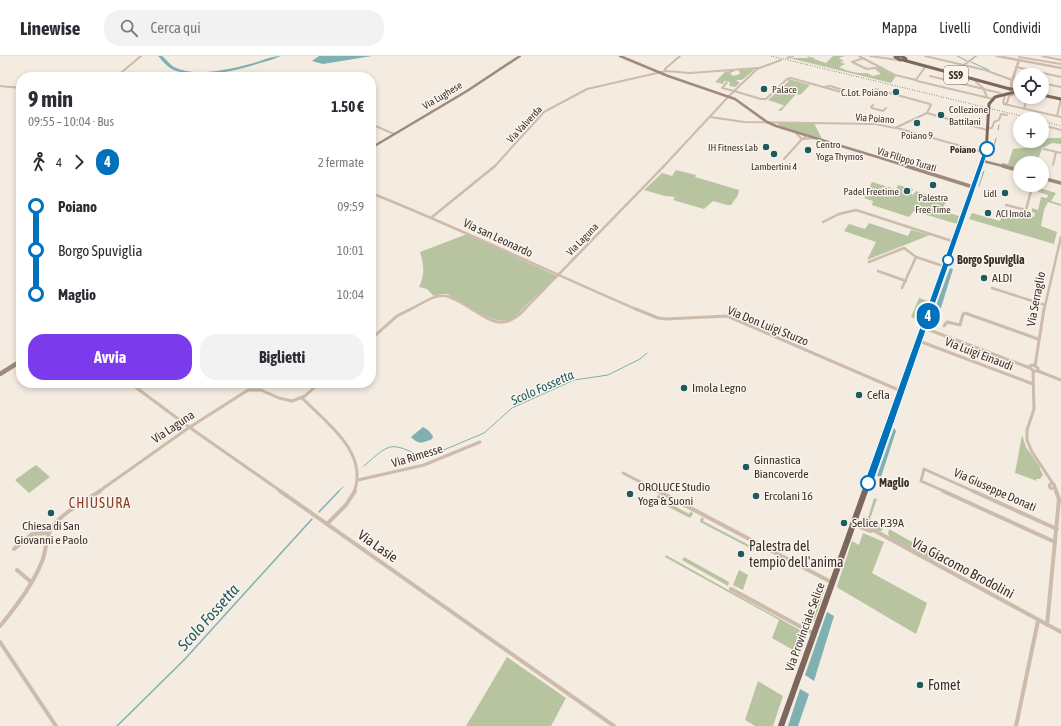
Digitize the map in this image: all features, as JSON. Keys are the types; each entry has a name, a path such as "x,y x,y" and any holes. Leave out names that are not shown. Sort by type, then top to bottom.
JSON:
{"main road":[{"name":"Via Lughese","path":"376,145 520,56"},
{"name":"Via Filippo Turati","path":"620,56 660,73 729,96 740,101 767,122 796,132 803,138 814,138 973,187"},
{"path":"897,57 902,56 905,60"},
{"path":"897,57 905,60"},
{"name":"SS9","path":"905,60 925,67 1013,89"},
{"name":"SS9","path":"905,60 1013,89"},
{"path":"993,99 1013,91"},
{"path":"1049,96 1061,99"},
{"name":"Via Provinciale Selice","path":"781,726 986,153 988,107 993,99"},
{"path":"983,161 1013,169"},
{"path":"1049,180 1061,183"},
{"path":"0,374 16,364"}],"street":[{"path":"122,72 140,56"},
{"path":"666,71 665,69 680,56"},
{"path":"787,58 793,56"},
{"path":"859,56 895,75 916,80 925,67"},
{"path":"870,56 888,59 897,57"},
{"path":"925,56 985,70 1013,79 1010,87 1013,89"},
{"path":"964,65 976,56"},
{"path":"997,56 1019,57 1061,64"},
{"path":"1042,56 1061,60"},
{"path":"1019,57 1016,67 1061,77"},
{"path":"1019,57 1061,68"},
{"path":"864,58 852,62 868,70 881,67"},
{"path":"1054,59 1055,63"},
{"name":"Via Laguna","path":"376,335 397,316 436,295 442,294 451,297 499,323 509,322 518,316 682,148 734,91 758,68 781,60"},
{"name":"Via Valverda","path":"432,217 497,166 544,112 587,89 666,71 690,73 758,68"},
{"path":"930,76 1000,93"},
{"path":"727,82 722,88 761,99 766,99 787,79 791,78 843,90 841,92 827,87"},
{"path":"917,81 993,99"},
{"path":"976,82 983,88 987,97"},
{"path":"1049,84 1061,87"},
{"path":"0,86 16,88"},
{"path":"875,89 930,104 931,105 926,113 987,129 992,128 994,122 999,120 1001,114 1007,115"},
{"path":"1004,104 1007,103 1008,97 1013,92"},
{"path":"1004,104 1005,94"},
{"path":"1057,116 1061,99"},
{"path":"1004,104 1061,117"},
{"path":"1024,109 1026,104"},
{"path":"873,105 872,108 882,111 886,108"},
{"name":"Via Poiano","path":"710,117 737,121 875,124 895,128 926,113"},
{"path":"776,126 780,122"},
{"path":"376,126 394,134"},
{"path":"1049,127 1061,130"},
{"path":"895,128 986,153"},
{"path":"784,159 803,138"},
{"path":"1044,149 1061,153"},
{"path":"1053,165 1056,152"},
{"path":"1006,205 1026,210 1031,192"},
{"path":"376,195 432,217"},
{"path":"823,222 839,214 856,210 955,242"},
{"name":"Via san Leonardo","path":"432,217 557,275"},
{"name":"Via Serraglio","path":"1035,366 1038,339 1052,270 1061,237"},
{"path":"869,262 904,248 916,257 946,267"},
{"path":"902,288 916,257"},
{"path":"878,271 906,281"},
{"name":"Via Don Luigi Sturzo","path":"557,275 658,318 670,320 727,316 901,392"},
{"path":"992,288 1045,305"},
{"path":"944,326 947,322 960,325 963,314 965,313 1038,339"},
{"path":"924,328 1061,380"},
{"name":"Via Luigi Einaudi","path":"919,341 1033,384"},
{"path":"1038,371 1038,368 1035,366 1030,366 1034,404 1026,440 1058,496 1047,625"},
{"name":"Via Lasie","path":"137,388 189,427 614,726"},
{"path":"313,388 302,398 335,431 354,458 358,467 358,480 355,492 348,503 326,524"},
{"name":"Via Laguna","path":"48,533 52,526 59,520 189,427 251,389 260,389 286,401 295,401 302,398"},
{"name":"Via Rimesse","path":"358,480 424,465 480,442"},
{"name":"Via Giuseppe Donati","path":"1055,542 921,481 924,470 1056,529"},
{"path":"623,473 833,583"},
{"name":"Via Giacomo Brodolini","path":"854,522 1061,632"},
{"path":"0,626 11,612 43,557 48,533 32,534 14,549"},
{"path":"17,570 30,581"},
{"path":"731,589 814,634"},
{"path":"1016,726 1038,621"},
{"path":"0,642 56,726"}],"green space":[{"path":"807,56 826,63 833,56 845,56 839,58 844,61 840,62 845,64 839,67 857,73 867,73 873,76 881,74 875,69 880,68 896,76 891,83 789,58 809,58"},
{"path":"739,70 754,70 742,80 736,80 740,83 735,87 729,86 730,83 728,81 724,81 723,84 715,82 726,71 735,71 730,73 733,76 740,74"},
{"path":"789,79 810,85 800,95 796,94 781,111 778,110 784,106 783,105 768,100 789,81 787,80"},
{"path":"778,123 814,123 822,139 779,126"},
{"path":"1049,138 1061,138 1061,144 1052,143 1049,144"},
{"path":"1042,148 1039,156 1013,156 1013,168 1001,164 1008,164 1013,149"},
{"path":"676,170 696,175 695,177 739,190 738,195 731,205 713,201 704,209 673,200 675,197 665,196 644,190 662,173 672,176"},
{"path":"872,182 908,193 896,189 898,185 913,189 911,194 913,195 916,191 946,201 942,211 959,216 957,224 914,211 909,217 872,205 873,201 864,198"},
{"path":"1049,191 1056,193 1051,201 1061,204 1061,206 1048,202 1044,210 1041,226 1057,232 1054,244 969,219 972,213 1000,221 1002,215 1017,219 1018,213 1034,217 1035,213 1032,212 1032,208 1038,210 1041,197 1047,198 1048,195 1038,192"},
{"path":"869,223 908,236 911,230 930,235 867,260 876,242 844,231 849,224 865,229"},
{"path":"467,234 557,276 511,320 503,321 478,313 447,294 434,296 427,289 419,287 423,270 420,252"},
{"path":"919,298 928,301 921,321 911,317"},
{"path":"1022,435 1026,447 1040,467 1043,475 1040,479 1036,479 1037,481 1015,473"},
{"path":"36,465 50,477 29,493 15,480"},
{"path":"658,495 661,496 660,498 689,514 691,511 693,514 690,518 655,500"},
{"path":"874,498 877,499 870,519 883,526 882,531 876,530 870,526 863,516 868,518"},
{"path":"701,518 704,518 703,521 751,546 753,544 755,546 754,550 700,522"},
{"path":"889,529 937,556 936,560 932,560 890,537 888,534"},
{"path":"863,533 884,542 872,573 927,603 916,634 838,588 837,586 852,541 859,545"},
{"path":"666,555 807,634 800,654 772,638 779,620 665,557"},
{"path":"684,557 729,582 728,586 682,560"},
{"path":"739,570 748,575 743,590 733,585"},
{"path":"823,583 825,588 814,622 812,610"},
{"path":"507,657 566,698 551,726 466,726"},
{"path":"758,681 783,696 773,726 755,726 745,720"}],"water":[{"path":"319,56 372,56 323,64 312,61"},
{"path":"950,268 953,269 939,314 934,311"},
{"path":"423,427 433,436 432,439 423,442 416,441 411,437"},
{"path":"894,428 896,431 881,477 877,476"},
{"path":"827,612 834,616 814,681 805,675"},
{"path":"800,689 809,694 798,726 788,726"}],"waterway":[{"path":"160,56 170,66 184,72"},
{"path":"218,72 256,64 279,56"},
{"path":"957,56 967,61"},
{"path":"971,62 989,70"},
{"path":"998,130 999,125"},
{"path":"994,146 996,138"},
{"path":"979,186 984,171"},
{"name":"Scolo Fossetta","path":"364,466 380,452 391,447 397,447 423,457 427,457 484,433 512,408 574,380 608,375 640,359 647,353"},
{"name":"Scolo Fossetta","path":"339,491 343,487"},
{"name":"Scolo Fossetta","path":"319,512 339,491"},
{"name":"Scolo Fossetta","path":"117,726 185,659 312,519"}],"railway":[{"path":"771,56 1013,114"},
{"path":"1049,123 1061,126"}],"bus line":[{"name":"4","path":"868,483 987,149"}],"place":[{"name":"Palace","path":"764,89"},
{"name":"C.Lot. Poiano","path":"896,92"},
{"name":"Collezione Battilani","path":"941,115"},
{"name":"Poiano 9","path":"917,123"},
{"name":"IH Fitness Lab","path":"766,147"},
{"name":"Poiano","path":"987,149"},
{"name":"Centro Yoga Thymos","path":"808,150"},
{"name":"Lambertini 4","path":"774,154"},
{"name":"Palestra Free Time","path":"933,185"},
{"name":"Padel Freetime","path":"907,191"},
{"name":"Lidl","path":"1005,193"},
{"name":"ACI Imola","path":"988,213"},
{"name":"Borgo Spuviglia","path":"948,260"},
{"name":"ALDI","path":"984,278"},
{"name":"Imola Legno","path":"684,388"},
{"name":"Cefla","path":"859,395"},
{"name":"Ginnastica Biancoverde","path":"746,467"},
{"name":"Maglio","path":"868,483"},
{"name":"OROLUCE Studio Yoga & Suoni","path":"630,494"},
{"name":"Ercolani 16","path":"756,496"},
{"name":"Chiesa di San Giovanni e Paolo","path":"51,513"},
{"name":"Selice P.39A","path":"844,523"},
{"name":"Palestra del tempio dell'anima","path":"741,554"},
{"name":"Fomet","path":"920,685"}],"district":[{"name":"CHIUSURA","path":"100,503"}]}
